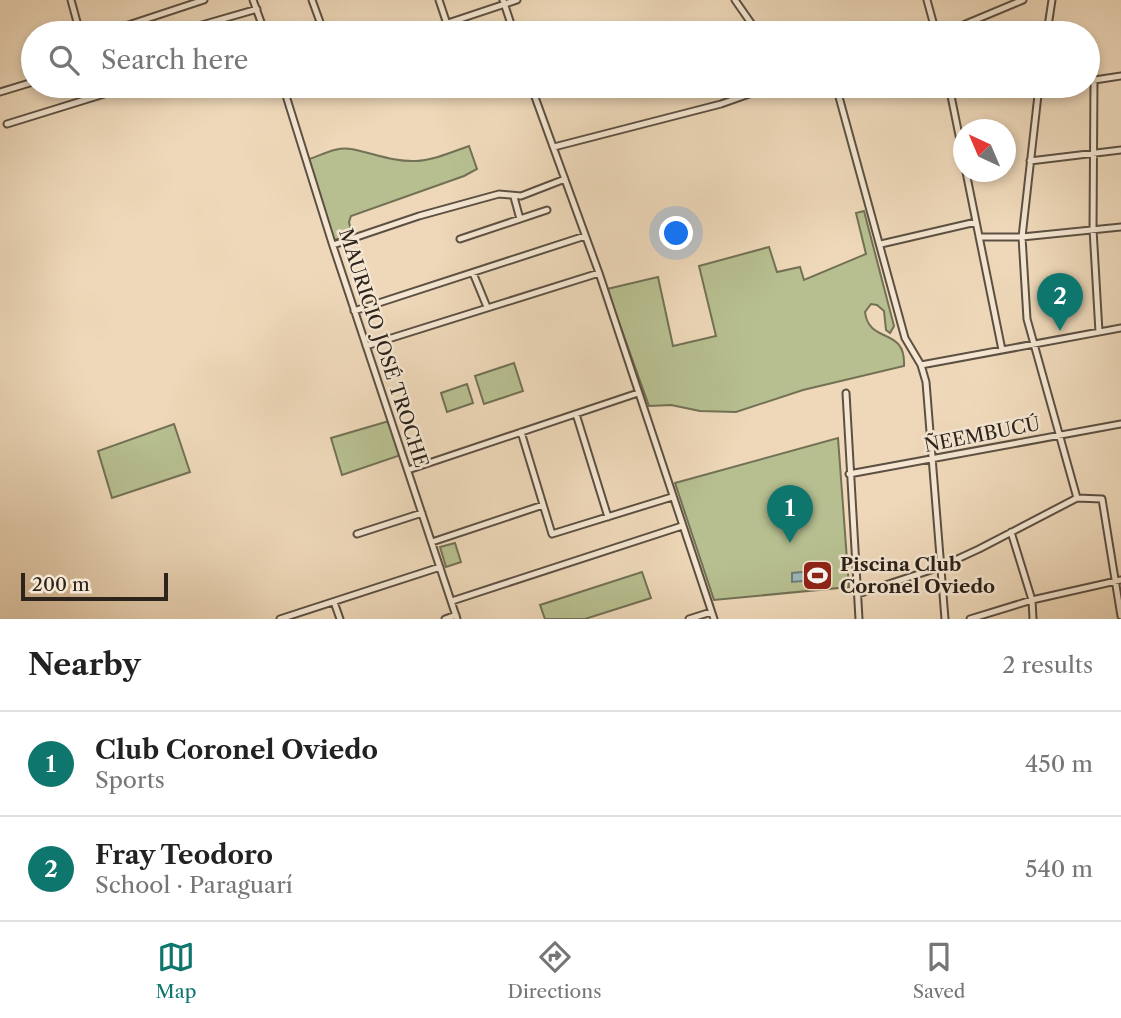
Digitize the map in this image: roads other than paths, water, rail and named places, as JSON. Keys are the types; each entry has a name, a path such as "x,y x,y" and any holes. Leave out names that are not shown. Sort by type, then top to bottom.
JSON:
{"street":[{"path":"71,0 77,21"},
{"path":"140,21 204,0"},
{"path":"253,0 261,21"},
{"path":"312,0 320,21"},
{"path":"439,0 446,21"},
{"path":"455,21 503,2 517,0"},
{"path":"744,0 735,1 749,21"},
{"path":"927,0 933,21"},
{"path":"971,21 1023,0"},
{"path":"1049,21 1052,0"},
{"path":"503,2 510,21"},
{"path":"216,21 257,9"},
{"path":"1100,80 1121,76"},
{"path":"0,92 21,86"},
{"path":"7,124 91,98"},
{"name":"MAURICIO JOSÉ TROCHE","path":"287,98 332,245 457,617"},
{"path":"536,98 599,273 714,619"},
{"path":"554,147 739,98"},
{"path":"839,98 905,338 921,365 926,382 945,619"},
{"path":"951,98 956,119"},
{"path":"1038,98 1022,237 1027,319 1077,498"},
{"path":"1091,98 1093,229 1099,332"},
{"path":"1030,161 1121,150"},
{"path":"332,245 499,194 514,197 565,179"},
{"path":"968,182 1002,350"},
{"path":"514,197 520,219"},
{"path":"460,239 547,210"},
{"path":"881,244 976,222"},
{"path":"979,237 1022,237 1121,227"},
{"path":"355,311 585,236"},
{"path":"473,273 487,307"},
{"path":"366,346 599,273"},
{"path":"921,365 1121,328"},
{"path":"408,470 638,393"},
{"path":"846,393 859,619"},
{"path":"576,414 608,517"},
{"name":"ÑEEMBUCÚ","path":"849,474 1121,424"},
{"path":"521,432 552,534 673,497"},
{"path":"858,594 940,567 1077,498 1102,499 1119,580 1121,616"},
{"path":"432,542 543,505"},
{"path":"357,534 422,513"},
{"path":"452,601 682,526"},
{"path":"1011,533 1032,600 1033,619"},
{"path":"280,619 440,567"},
{"path":"970,619 1032,600 1119,580"},
{"path":"334,601 340,619"},
{"path":"689,619 711,612"},
{"path":"445,619 457,617"}],"water":[{"path":"825,570 826,579 792,582 792,573"}],"place":[{"name":"Fray Teodoro","path":"1060,331"},
{"name":"Club Coronel Oviedo","path":"790,543"},
{"name":"Piscina Club Coronel Oviedo","path":"817,575"}]}
